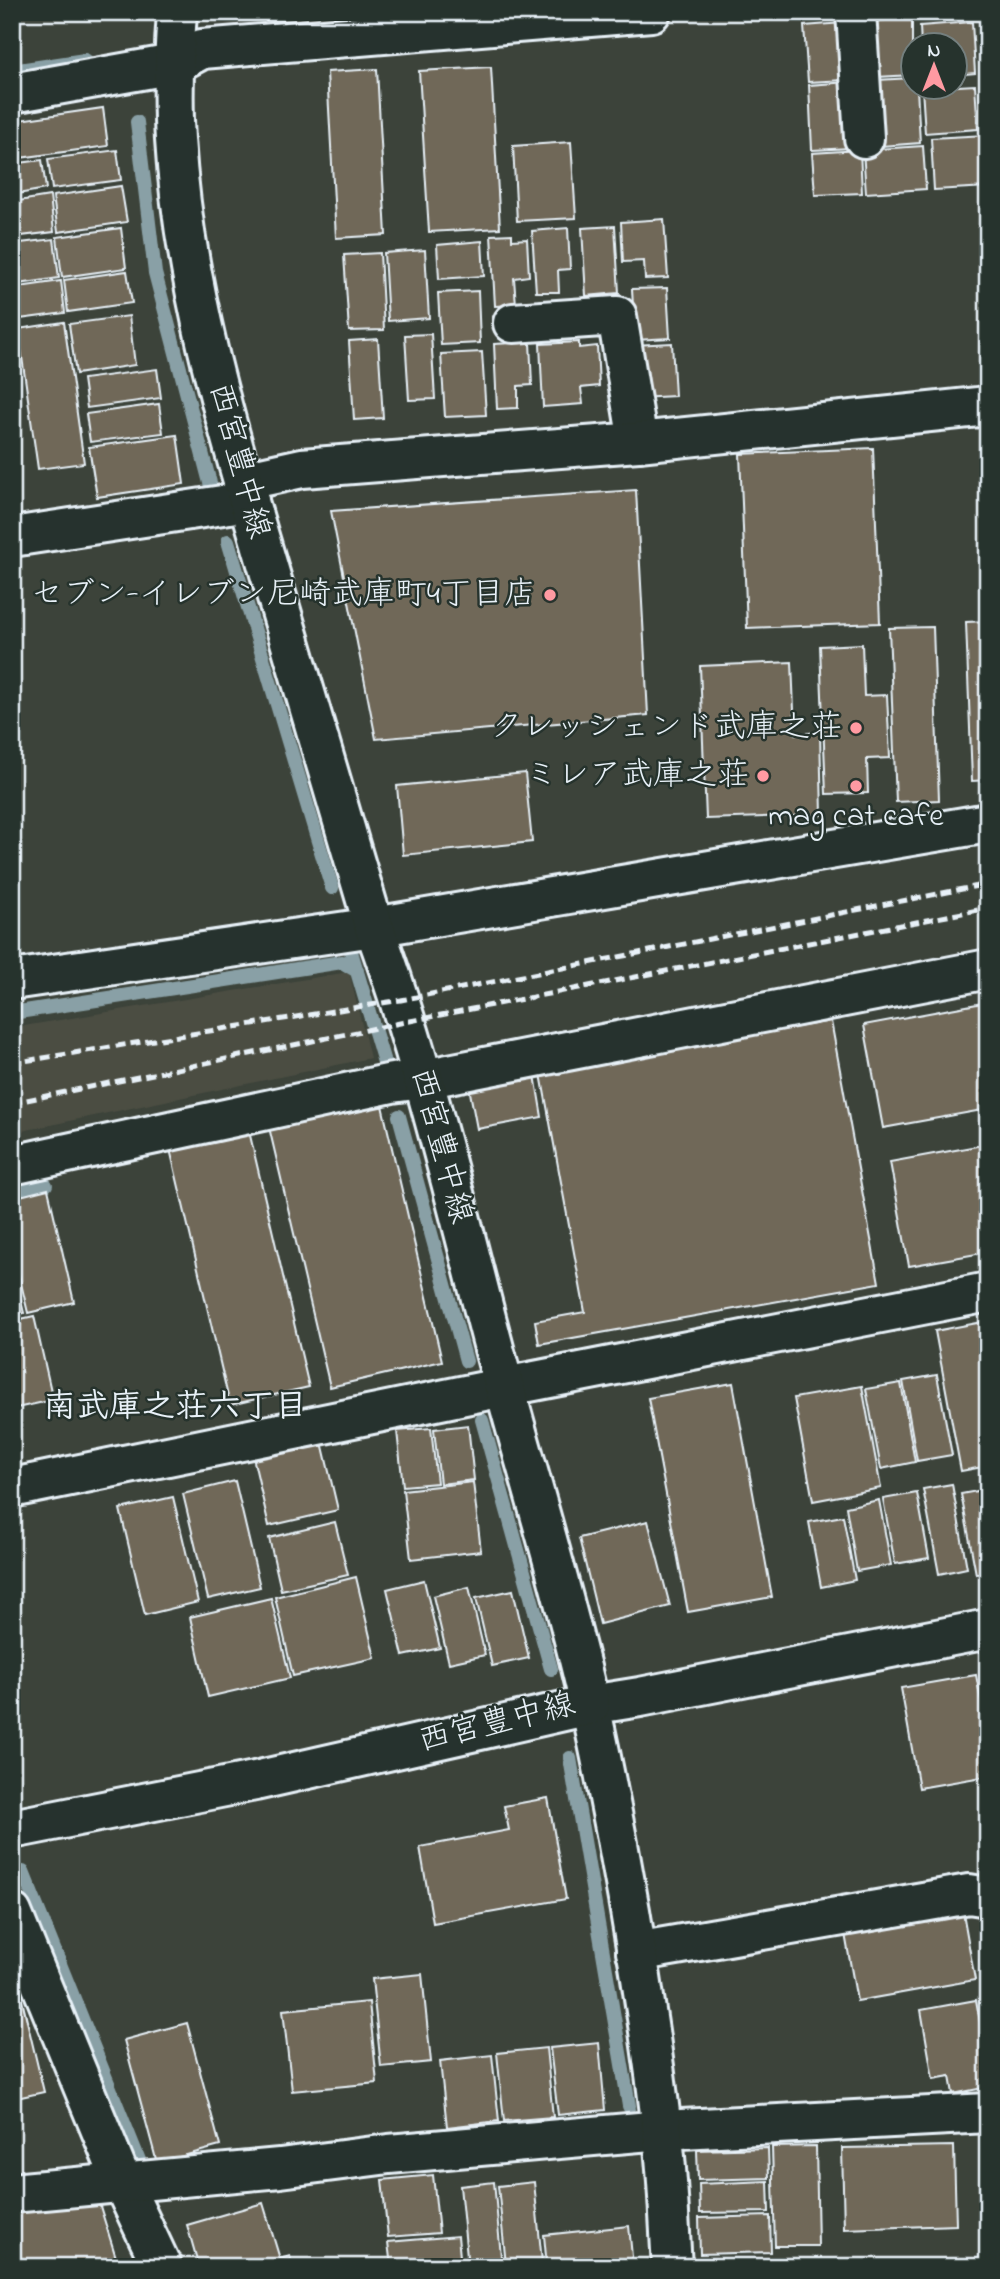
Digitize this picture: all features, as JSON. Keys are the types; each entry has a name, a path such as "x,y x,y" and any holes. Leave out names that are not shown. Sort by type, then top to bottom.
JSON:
{"street":[{"name":"西宮豊中線","path":"12,1829 255,1781 590,1704 577,1646 504,1387 401,1000 374,927 221,403 200,314 185,231 175,139 174,64 177,12"},
{"path":"12,93 174,64 202,49 651,12"},
{"path":"856,12 864,138"},
{"path":"513,323 617,316 638,442"},
{"path":"12,537 246,491 302,468 638,442 988,406"},
{"path":"12,980 374,927 988,823"},
{"path":"12,1165 392,1083 988,969"},
{"path":"12,1488 504,1387 988,1292"},
{"path":"672,2267 662,2130 636,1952 590,1704 640,1697 988,1629"},
{"path":"636,1952 969,1894 988,1897"},
{"path":"12,1913 123,2184 162,2267"},
{"path":"12,2193 22,2190 123,2184 389,2154 662,2130 988,2113"}],"shaded area":[{"path":"349,972 370,1058 12,1133 12,1028"}],"building":[{"path":"980,12 988,12 988,49 982,49"},
{"path":"912,18 912,32 898,32 898,76 877,77 873,21"},
{"path":"972,22 975,73 968,74 968,32 920,32 920,26"},
{"path":"843,23 846,80 808,82 804,26"},
{"path":"491,67 500,228 429,232 419,71"},
{"path":"377,69 386,235 336,238 327,72"},
{"path":"898,79 898,102 918,102 920,143 881,146 877,80"},
{"path":"848,82 851,148 812,150 809,85"},
{"path":"968,85 975,85 978,129 925,133 923,102 968,102"},
{"path":"103,108 108,146 12,159 12,121"},
{"path":"986,135 988,187 934,190 931,138"},
{"path":"571,142 576,218 517,221 513,146"},
{"path":"923,146 926,189 866,193 863,150"},
{"path":"117,150 121,180 52,189 48,159"},
{"path":"860,150 862,193 815,195 812,153"},
{"path":"42,160 46,189 12,195 12,164"},
{"path":"121,186 127,222 58,232 53,196"},
{"path":"50,196 54,232 12,237 12,202"},
{"path":"664,219 668,278 645,279 644,261 623,262 621,222"},
{"path":"615,226 619,293 586,296 582,228"},
{"path":"121,228 126,268 62,277 57,237"},
{"path":"568,228 570,269 558,270 559,292 536,292 532,231"},
{"path":"512,234 512,240 527,239 529,276 514,278 516,305 495,306 491,235"},
{"path":"54,239 59,278 12,285 12,244"},
{"path":"482,241 484,276 439,279 437,245"},
{"path":"425,250 429,318 388,321 384,253"},
{"path":"380,253 384,330 349,331 344,255"},
{"path":"127,271 132,303 68,312 64,280"},
{"path":"61,281 65,313 12,320 12,288"},
{"path":"667,288 670,338 635,340 632,289"},
{"path":"478,291 480,343 441,345 438,293"},
{"path":"129,316 135,365 76,374 69,324"},
{"path":"64,322 84,463 38,469 18,329"},
{"path":"431,334 435,399 409,400 405,335"},
{"path":"378,339 383,418 354,420 349,341"},
{"path":"530,342 532,385 518,386 518,408 497,409 494,344"},
{"path":"579,342 579,348 597,346 599,386 581,388 583,404 543,407 540,344"},
{"path":"672,343 675,396 638,398 634,345"},
{"path":"482,352 486,415 445,417 441,354"},
{"path":"157,369 161,398 87,408 83,379"},
{"path":"159,404 163,433 90,442 86,414"},
{"path":"177,435 184,484 97,497 89,447"},
{"path":"873,448 880,623 747,628 740,454"},
{"path":"636,490 648,715 376,739 331,511"},
{"path":"988,621 988,780 972,781 966,622"},
{"path":"933,627 939,800 896,802 889,628"},
{"name":"クレッシェンド武庫之荘","path":"862,644 864,696 887,695 890,758 867,759 868,793 826,794 820,646"},
{"name":"ミレア武庫之荘","path":"792,662 795,734 820,732 822,815 706,819 700,666"},
{"path":"525,773 532,842 403,855 397,786"},
{"path":"988,1002 988,1109 883,1128 864,1025"},
{"path":"831,1021 879,1283 539,1344 535,1321 585,1312 541,1074"},
{"path":"535,1075 542,1117 477,1129 469,1087"},
{"path":"380,1097 442,1361 330,1387 268,1123"},
{"path":"249,1131 309,1387 230,1405 170,1149"},
{"path":"988,1144 988,1252 909,1266 890,1162"},
{"path":"48,1189 74,1302 28,1313 12,1245 12,1198"},
{"path":"12,1265 24,1313 12,1316"},
{"path":"34,1316 53,1400 12,1409 12,1321"},
{"path":"988,1321 988,1466 961,1471 935,1331"},
{"path":"937,1375 952,1455 917,1461 903,1381"},
{"path":"733,1383 772,1597 688,1612 648,1398"},
{"path":"901,1383 915,1462 881,1469 866,1389"},
{"path":"862,1386 881,1488 813,1501 794,1398"},
{"path":"468,1425 474,1480 440,1484 434,1429"},
{"path":"431,1428 437,1483 403,1486 397,1431"},
{"path":"322,1442 338,1510 269,1526 253,1457"},
{"path":"235,1481 260,1587 208,1599 183,1494"},
{"path":"473,1482 481,1551 411,1559 403,1490"},
{"path":"952,1484 967,1568 939,1574 923,1489"},
{"path":"988,1489 988,1572 976,1574 961,1494"},
{"path":"917,1493 929,1558 895,1564 883,1499"},
{"path":"173,1497 198,1602 145,1615 120,1509"},
{"path":"879,1500 891,1565 857,1571 846,1507"},
{"path":"843,1516 855,1580 821,1587 809,1522"},
{"path":"648,1521 670,1606 600,1624 579,1538"},
{"path":"335,1522 348,1575 281,1590 269,1538"},
{"path":"356,1577 375,1658 293,1676 275,1597"},
{"path":"424,1580 440,1648 403,1656 387,1589"},
{"path":"469,1587 485,1655 449,1663 433,1596"},
{"path":"513,1590 529,1658 492,1666 476,1598"},
{"path":"271,1598 290,1678 208,1697 190,1617"},
{"path":"976,1675 988,1736 988,1776 919,1788 901,1688"},
{"path":"548,1798 566,1899 433,1923 420,1847 509,1830 504,1806"},
{"path":"962,1907 975,1980 857,2001 844,1928"},
{"path":"988,1959 988,1996 987,1997 980,1960"},
{"path":"422,1974 431,2062 381,2067 372,1979"},
{"path":"16,1975 44,2092 12,2099 12,1976"},
{"path":"976,2000 988,2066 988,2087 953,2094 950,2076 933,2079 921,2010"},
{"path":"369,2002 377,2083 292,2091 283,2010"},
{"path":"187,2023 220,2146 157,2163 124,2040"},
{"path":"599,2043 605,2110 558,2115 550,2048"},
{"path":"546,2048 553,2117 504,2121 497,2053"},
{"path":"492,2055 499,2121 447,2127 440,2061"},
{"path":"816,2146 818,2246 775,2246 772,2147"},
{"path":"954,2146 956,2225 844,2229 842,2148"},
{"path":"768,2148 769,2178 698,2180 697,2150"},
{"path":"433,2175 439,2233 388,2237 382,2180"},
{"path":"768,2181 769,2212 700,2213 699,2184"},
{"path":"494,2182 502,2267 468,2267 460,2186"},
{"path":"534,2182 542,2262 506,2265 498,2186"},
{"path":"99,2203 118,2264 110,2267 12,2267 12,2212"},
{"path":"263,2203 280,2259 290,2256 293,2267 199,2267 187,2225"},
{"path":"770,2216 771,2252 700,2254 699,2218"},
{"path":"629,2226 633,2267 547,2267 544,2235"},
{"path":"458,2236 461,2267 391,2267 388,2242"},
{"path":"785,2264 786,2267 719,2267"}],"waterway":[{"path":"12,71 85,60 99,71"},
{"path":"137,122 155,273 210,483"},
{"path":"228,541 332,888"},
{"path":"350,948 386,1069"},
{"path":"12,1013 342,962 357,971"},
{"path":"399,1116 466,1361"},
{"path":"12,1192 46,1185"},
{"path":"482,1420 551,1669"},
{"path":"570,1758 629,2106"},
{"path":"23,1872 139,2160"}],"railway":[{"path":"12,1063 401,1000 988,884"},
{"path":"12,1103 405,1022 988,908"}],"place":[{"name":"セブン-イレブン尼崎武庫町4丁目店","path":"550,595"},
{"name":"クレッシェンド武庫之荘","path":"856,728"},
{"name":"ミレア武庫之荘","path":"763,776"},
{"name":"mag cat cafe","path":"856,786"}],"district":[{"name":"南武庫之荘六丁目","path":"175,1408"}]}
